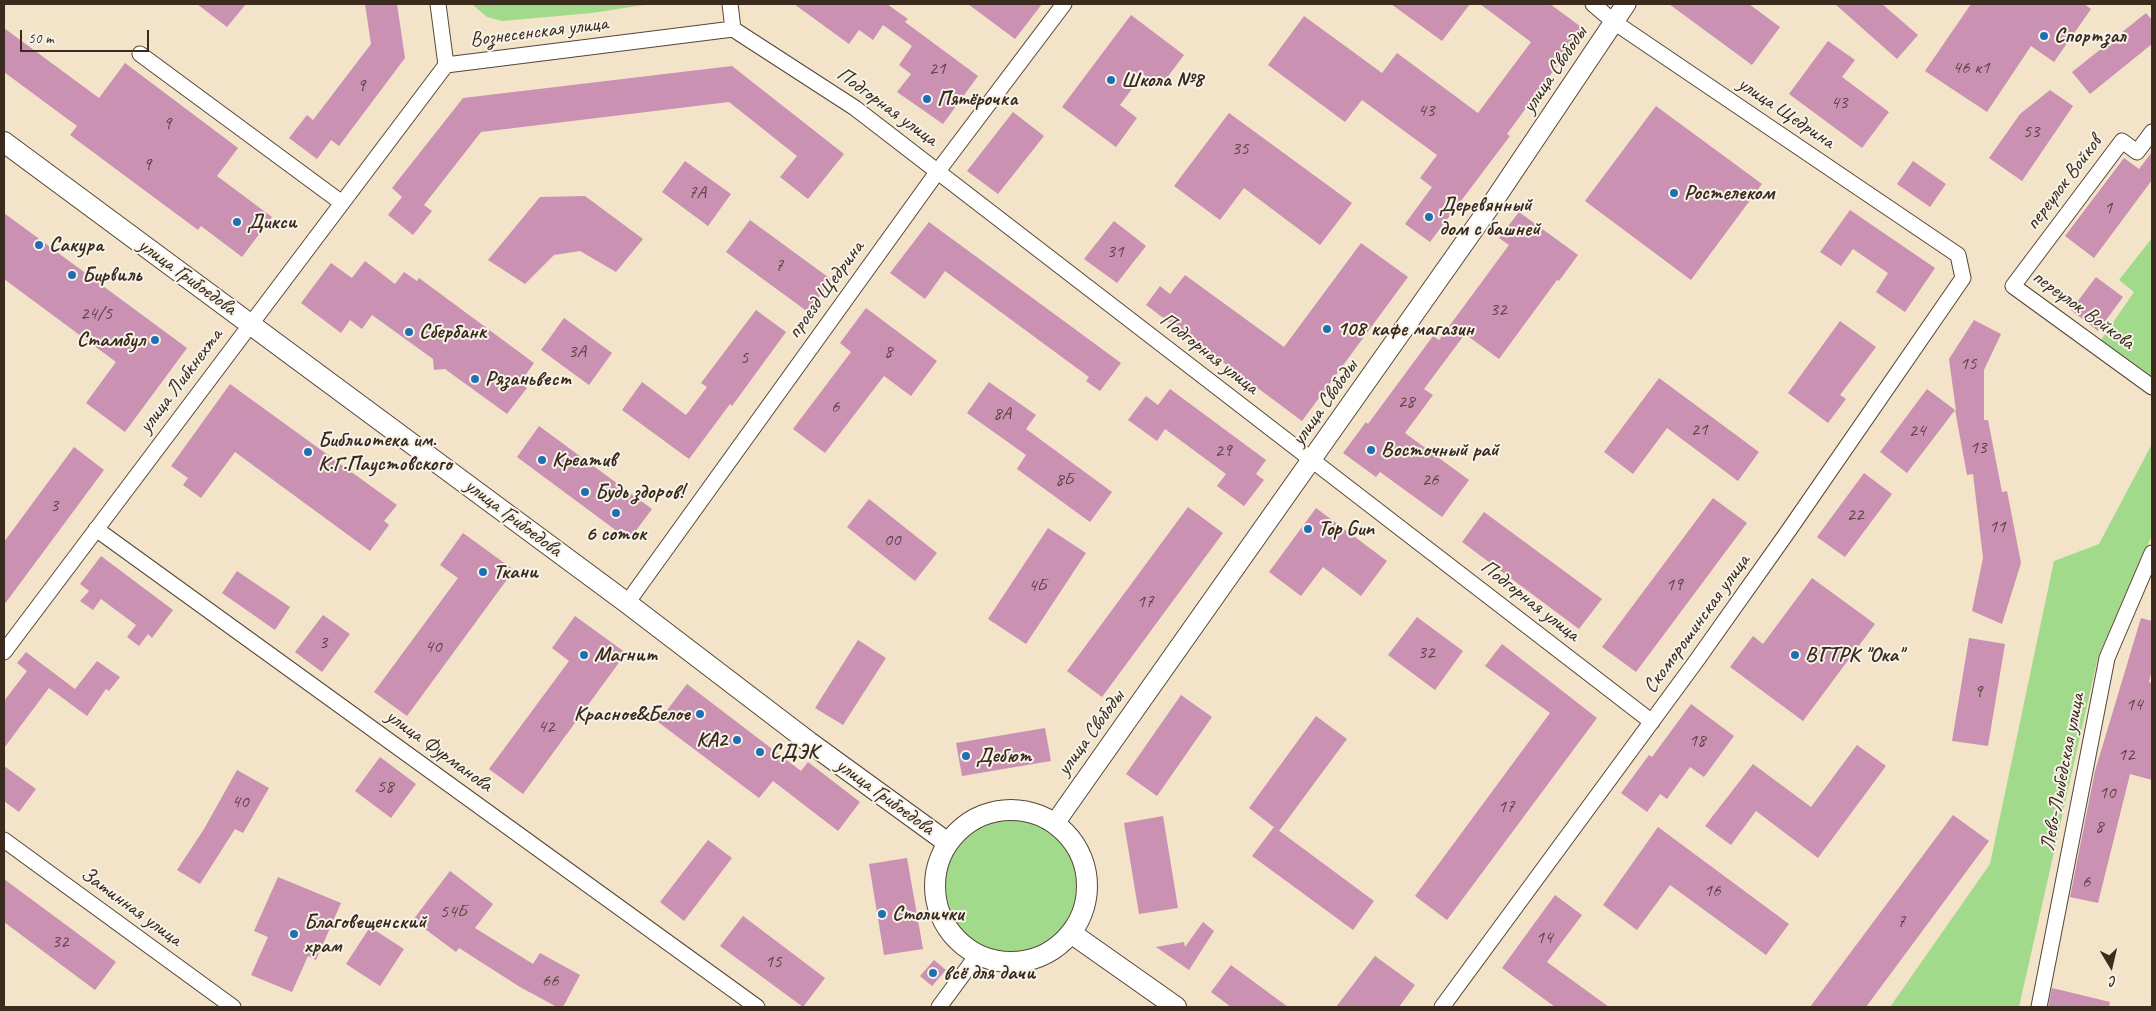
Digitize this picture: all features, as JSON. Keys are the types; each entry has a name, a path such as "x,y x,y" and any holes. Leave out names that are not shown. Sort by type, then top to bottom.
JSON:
{"main road":[{"name":"улица Грибоедова","path":"4,142 627,603 809,742 948,843"},
{"path":"1010,810 1034,813 1054,823 1076,845 1085,867 1088,891 1083,912 1071,933 1048,952 1030,960 1004,962 978,954 956,939 942,918 935,884 940,859 948,843 961,828 986,814 1010,810"},
{"path":"1071,933 1176,1007"}],"street":[{"name":"Вознесенская улица","path":"438,4 446,65 733,29"},
{"path":"730,4 733,29"},
{"name":"проезд Щедрина","path":"627,603 938,171 1064,4"},
{"name":"улица Щедрина","path":"1593,4 1614,22 1958,255"},
{"name":"улица Свободы","path":"1054,823 1489,208 1626,4"},
{"name":"Подгорная улица","path":"733,29 855,108 1652,722"},
{"path":"140,54 342,203"},
{"name":"улица Либкнехта","path":"4,652 446,65"},
{"name":"переулок Войков","path":"2013,286 2122,141 2137,152 2152,132"},
{"name":"Скоморошинская улица","path":"1442,1007 1652,722 1787,533 1963,278 1958,255"},
{"name":"переулок Войкова","path":"2013,286 2152,387"},
{"name":"улица Фурманова","path":"96,529 757,1007"},
{"name":"Лево-Лыбедская улица","path":"2039,1007 2107,658 2152,553"},
{"name":"Затинная улица","path":"4,840 233,1007"},
{"path":"939,1007 978,954"}],"green space":[{"path":"472,4 650,4 592,13 502,21 487,17"},
{"path":"2152,238 2152,377 2101,340 2134,292 2119,280"},
{"path":"2152,444 2152,535 2098,657 2019,1007 1890,1007 1990,864 2054,561 2099,544"},
{"path":"1011,819 1036,825 1058,839 1072,861 1078,886 1072,911 1058,933 1036,947 1011,953 986,947 964,933 950,911 944,886 950,861 964,839 986,825"}],"building":[{"path":"197,4 246,4 227,27"},
{"path":"365,4 397,4 405,58 339,146 331,140 317,159 289,138 307,115 313,120 371,44"},
{"path":"794,4 887,4 908,19 905,22 978,76 943,124 897,92 911,74 899,65 912,46 883,25 873,40 859,30 849,44"},
{"path":"968,4 1042,4 1015,39"},
{"path":"1391,4 1470,4 1442,41"},
{"path":"1480,4 1550,4 1584,29 1507,134 1510,136 1430,242 1405,224 1432,187 1420,178 1437,155 1362,100 1345,122 1268,65 1304,16 1382,73 1397,53 1478,113 1531,42"},
{"path":"1669,4 1749,4 1780,27 1752,65"},
{"path":"1835,4 1882,4 1918,35 1897,59"},
{"path":"1971,4 2084,4 2091,9 2054,62 2031,46 1987,112 1925,71"},
{"path":"2146,13 2152,20 2152,44 2090,94 2072,72"},
{"name":"Школа №8","path":"1131,15 1184,55 1160,87 1143,74 1120,105 1137,118 1116,147 1062,107"},
{"path":"4,28 99,98 125,63 238,148 217,176 272,217 242,257 201,226 198,230 70,135 77,126 4,72"},
{"path":"1828,41 1855,60 1842,77 1889,112 1862,148 1789,94"},
{"path":"732,66 844,154 808,199 780,177 797,156 729,102 481,132 424,205 432,211 413,235 388,215 402,197 392,188 463,98"},
{"path":"2050,90 2073,106 2022,181 1989,158 2020,114"},
{"name":"Ростелеком","path":"1656,106 1762,184 1691,280 1585,201"},
{"path":"1013,112 1044,136 998,194 967,171"},
{"path":"1229,113 1352,203 1320,245 1244,188 1220,220 1174,186"},
{"path":"2152,152 2152,180 2094,258 2065,236 2124,158 2139,169"},
{"path":"685,161 731,194 708,226 662,192"},
{"path":"1913,161 1946,184 1930,207 1897,184"},
{"path":"585,196 643,239 616,272 580,251 554,255 525,284 488,260 540,197"},
{"path":"1850,210 1935,268 1905,312 1876,292 1888,273 1853,249 1841,266 1820,252"},
{"path":"1519,212 1578,255 1559,281 1557,280 1499,359 1465,334 1424,389 1433,395 1405,433 1469,480 1442,517 1380,472 1376,477 1343,453 1366,422 1368,424 1433,336 1439,340 1509,245 1499,238"},
{"path":"4,213 187,348 125,432 86,403 116,362 4,279"},
{"path":"750,220 832,280 808,312 726,252"},
{"path":"1114,221 1146,246 1117,283 1084,259"},
{"path":"929,222 1121,363 1100,391 1086,381 1089,377 945,271 925,299 890,273"},
{"path":"1361,243 1408,277 1302,421 1146,305 1160,286 1170,294 1185,275 1284,347"},
{"path":"365,261 395,284 404,272 417,281 419,278 534,363 520,383 527,388 507,414 445,369 434,370 433,359 372,315 362,329 350,320 341,333 301,303 331,263 352,278"},
{"path":"2096,277 2123,297 2098,331 2071,310"},
{"path":"866,308 937,361 911,396 884,376 825,453 793,429 851,352 840,343"},
{"path":"756,310 786,332 732,406 730,404 689,459 622,410 642,382 686,415 707,387 701,383"},
{"path":"564,318 612,353 589,385 541,350"},
{"path":"1974,320 2001,334 1984,370 1984,420 1988,420 2002,492 2007,491 2021,563 2002,624 1972,611 1983,558 1973,474 1967,475 1955,410 1949,359"},
{"path":"1840,321 1876,347 1840,395 1846,399 1828,423 1788,393"},
{"path":"1659,378 1759,452 1738,481 1667,428 1633,474 1604,452"},
{"path":"989,382 1036,415 1026,429 1112,492 1090,522 1017,469 1026,455 967,413"},
{"path":"230,384 397,505 384,521 389,525 370,551 235,452 201,498 183,485 188,478 171,466"},
{"path":"1170,389 1266,460 1256,474 1264,480 1244,506 1217,486 1226,474 1165,429 1157,441 1128,420 1146,396 1158,405"},
{"path":"1927,389 1955,410 1907,473 1880,452"},
{"path":"539,426 652,509 629,540 517,457"},
{"path":"74,447 104,470 4,605 4,542"},
{"path":"1864,473 1892,494 1845,557 1817,537"},
{"path":"1713,498 1747,523 1636,672 1602,647"},
{"path":"869,499 937,553 915,581 847,527"},
{"path":"1188,507 1223,533 1102,697 1067,671"},
{"path":"1316,508 1387,561 1361,596 1323,567 1301,596 1269,572"},
{"path":"1484,512 1602,599 1579,629 1462,542"},
{"path":"1048,528 1086,553 1026,644 988,619"},
{"path":"463,533 514,570 407,716 374,692 458,578 440,565"},
{"path":"101,556 173,610 152,638 148,634 139,646 127,637 136,625 101,599 93,610 80,601 89,591 80,584"},
{"path":"237,571 290,607 275,630 222,593"},
{"name":"ВГТРК \"Ока\"","path":"1812,578 1875,624 1803,721 1730,667 1753,636 1763,644"},
{"path":"323,615 350,634 322,672 295,652"},
{"path":"575,616 626,653 523,794 489,769 569,661 552,648"},
{"path":"1417,617 1463,651 1435,690 1388,655"},
{"path":"2141,618 2152,621 2152,670 2149,682 2152,683 2152,780 2130,774 2098,903 2070,897 2095,771"},
{"path":"1969,638 2005,644 1988,746 1952,741"},
{"path":"858,640 886,658 843,725 815,708"},
{"path":"1502,644 1597,718 1447,920 1415,896 1550,713 1485,666"},
{"path":"26,652 75,689 97,661 120,677 109,691 106,689 87,716 49,688 4,748 4,701 27,671 17,663"},
{"path":"687,684 801,771 808,762 860,802 838,831 773,781 759,798 658,722"},
{"path":"1181,695 1212,717 1157,796 1126,774"},
{"path":"1691,704 1734,736 1704,777 1690,767 1667,799 1660,794 1647,812 1621,793 1649,755 1652,757"},
{"path":"1316,716 1347,739 1279,831 1249,808"},
{"path":"1045,728 1051,761 962,776 956,743"},
{"path":"1857,745 1886,766 1818,858 1756,811 1731,845 1705,826 1753,764 1811,807"},
{"path":"380,757 416,784 391,818 355,791"},
{"path":"4,766 36,789 19,812 4,801"},
{"path":"237,770 269,788 243,833 235,829 200,884 177,870 204,829"},
{"path":"1953,815 1989,841 1866,1007 1810,1007"},
{"path":"1163,816 1178,908 1139,914 1124,823"},
{"path":"1274,827 1374,901 1353,930 1252,856"},
{"path":"1658,827 1789,924 1766,955 1670,885 1637,930 1603,905"},
{"path":"708,840 732,858 684,921 660,902"},
{"path":"907,858 923,949 884,955 869,864"},
{"path":"450,871 493,904 475,928 533,964 540,953 580,975 563,1007 557,1007 520,987 459,948 456,952 413,920"},
{"name":"Благовещенский храм","path":"278,877 341,903 316,960 308,956 292,992 251,975 268,937 254,931"},
{"path":"4,879 116,962 95,990 4,922"},
{"path":"1555,895 1582,915 1547,962 1609,1007 1555,1007 1502,968"},
{"path":"743,916 825,978 803,1007 720,946"},
{"path":"1203,922 1214,931 1189,970 1156,947 1184,942 1185,947"},
{"path":"370,927 404,949 380,986 346,964"},
{"path":"1375,956 1415,985 1399,1007 1336,1007"},
{"name":"всё для дачи","path":"934,960 946,970 932,986 920,976"},
{"path":"1231,965 1288,1007 1231,1007 1211,992"},
{"path":"2052,988 2110,1002 2109,1007 2048,1007"}],"place":[{"name":"Спортзал","path":"2044,36"},
{"name":"Школа №8","path":"1111,80"},
{"name":"Пятёрочка","path":"927,99"},
{"name":"Ростелеком","path":"1674,193"},
{"name":"Деревянный дом с башней","path":"1429,217"},
{"name":"Дикси","path":"237,222"},
{"name":"Сакура","path":"39,245"},
{"name":"Бирвиль","path":"72,275"},
{"name":"108 кафе магазин","path":"1327,329"},
{"name":"Сбербанк","path":"409,332"},
{"name":"Стамбул","path":"155,340"},
{"name":"Рязаньвест","path":"475,379"},
{"name":"Восточный рай","path":"1371,450"},
{"name":"Библиотека им. К.Г.Паустовского","path":"308,452"},
{"name":"Креатив","path":"542,460"},
{"name":"Будь здоров!","path":"585,492"},
{"name":"6 соток","path":"616,513"},
{"name":"Top Gun","path":"1308,529"},
{"name":"Ткани","path":"483,572"},
{"name":"Магнит","path":"584,655"},
{"name":"ВГТРК \"Ока\"","path":"1795,655"},
{"name":"Красное&Белое","path":"700,714"},
{"name":"КА2","path":"737,740"},
{"name":"СДЭК","path":"760,752"},
{"name":"Дебют","path":"966,756"},
{"name":"Столички","path":"882,914"},
{"name":"Благовещенский храм","path":"294,934"},
{"name":"всё для дачи","path":"933,973"}]}
